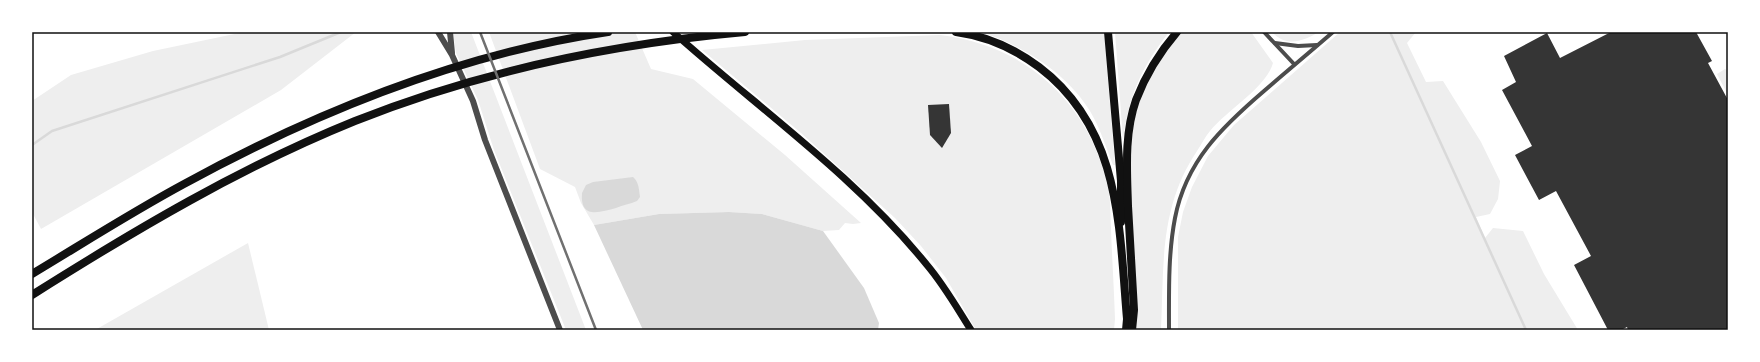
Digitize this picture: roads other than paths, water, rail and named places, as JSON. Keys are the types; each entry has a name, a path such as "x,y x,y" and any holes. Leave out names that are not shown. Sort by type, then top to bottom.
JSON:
{"highway":[{"path":"33,274 185,183 280,135 367,97 475,61 560,40 608,32"},
{"path":"34,294 106,249 231,179 300,145 376,113 480,79 552,60 648,43 745,32"},
{"path":"956,32 970,34 988,40 1013,50 1032,62 1051,76 1084,113 1102,150 1111,178 1120,245 1127,319 1126,330"},
{"path":"1108,32 1122,202 1120,245"},
{"path":"1132,330 1134,310 1127,169 1130,124 1136,101 1145,79 1157,56 1176,32"},
{"path":"1122,202 1130,239"}],"main road":[{"path":"672,32 798,137 882,215 927,264 971,330"},
{"path":"956,306 965,330"}],"street":[{"path":"438,32 452,55 473,101 485,140 560,330"},
{"path":"450,32 452,55"},
{"path":"1264,32 1294,64"},
{"path":"1169,330 1172,246 1176,217 1183,190 1192,171 1202,154 1229,122 1294,64 1333,32"},
{"path":"1275,43 1298,46 1318,45"}],"waterway":[{"path":"32,145 52,131 280,57 341,32"},
{"path":"1390,32 1526,330"}],"railway":[{"path":"480,32 596,330"}]}
